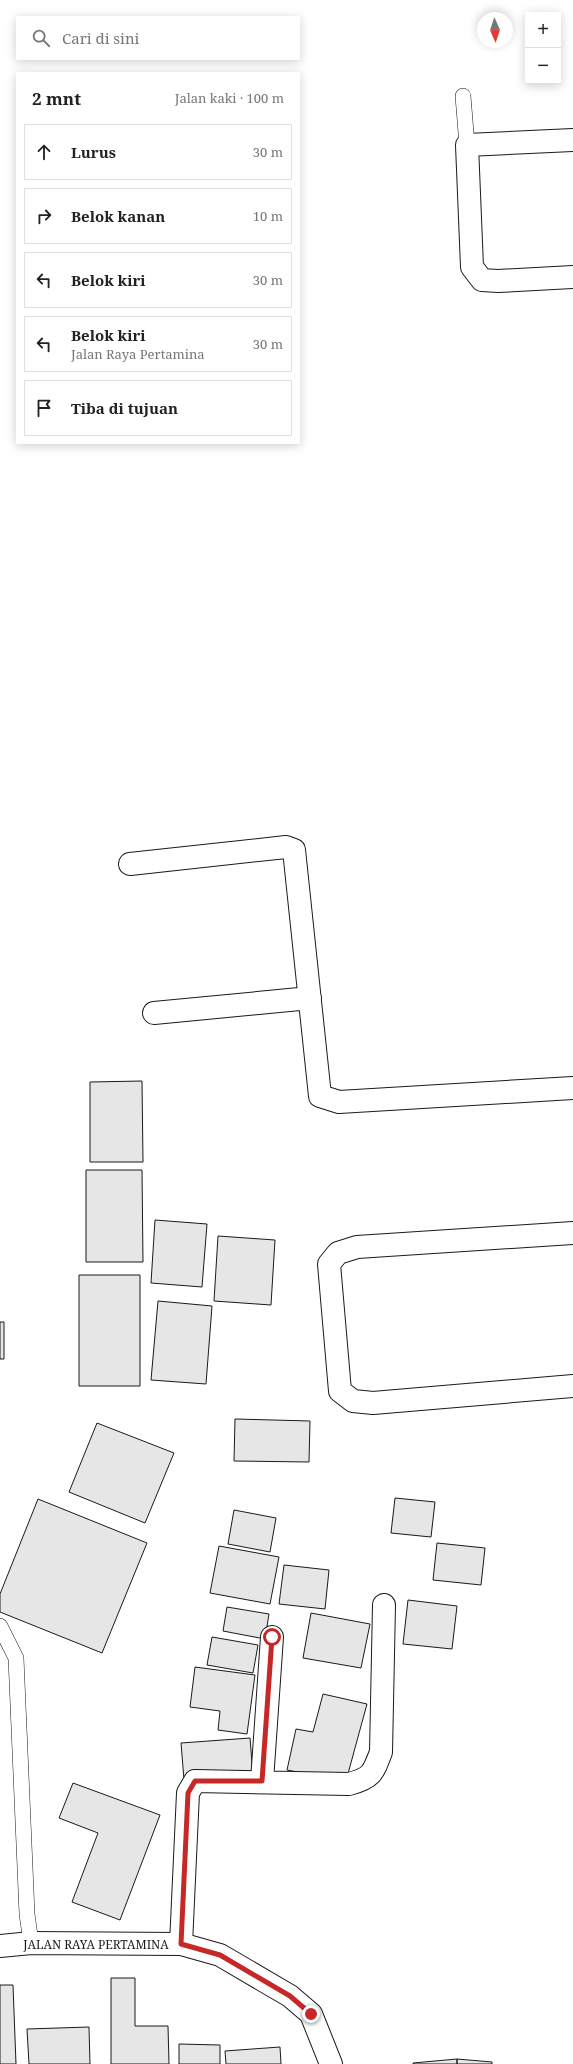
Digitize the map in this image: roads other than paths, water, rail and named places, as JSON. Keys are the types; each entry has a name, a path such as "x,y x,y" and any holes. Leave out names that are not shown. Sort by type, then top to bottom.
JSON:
{"street":[{"path":"573,140 467,145 472,267 482,280 498,282 573,277"},
{"path":"130,864 286,847 294,850 320,1096 340,1102 573,1088"},
{"path":"154,1013 310,998"},
{"path":"573,1233 357,1247 338,1253 329,1264 340,1391 354,1401 374,1403 573,1386"},
{"path":"181,1944 188,1793 195,1781 262,1781 349,1784 365,1780 374,1772 381,1752 384,1605"},
{"path":"262,1781 272,1637"},
{"name":"JALAN RAYA PERTAMINA","path":"0,1946 30,1943 181,1944 220,1955 290,1996 311,2014 331,2064"}],"lane":[{"path":"463,96 467,145"},
{"path":"0,1626 16,1658 27,1914 30,1943"}]}
